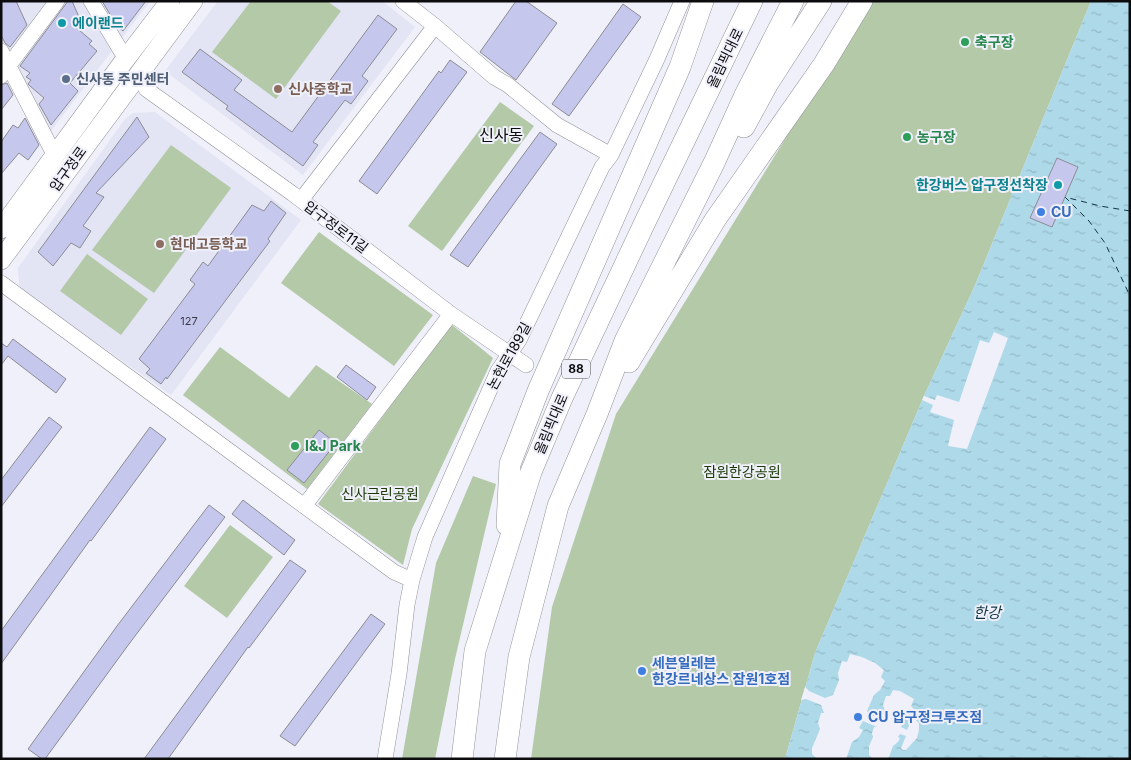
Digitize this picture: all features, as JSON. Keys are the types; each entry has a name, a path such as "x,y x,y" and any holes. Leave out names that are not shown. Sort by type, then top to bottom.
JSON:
{"highway":[{"path":"505,557 510,464 538,391 680,67 703,1"},
{"name":"올림픽대로","path":"462,759 475,651 531,472 562,398 752,1"},
{"name":"88","path":"505,759 519,657 558,506 597,414 625,341 793,1"},
{"path":"714,163 737,140 768,83 822,1"},
{"path":"597,414 716,220 824,64 862,1"}],"main road":[{"name":"압구정로","path":"1,229 55,156 122,56 170,1"},
{"name":"압구정로","path":"1,260 140,83 193,1"},
{"path":"122,56 140,83"}],"street":[{"path":"5,71 57,1"},
{"path":"91,1 122,56"},
{"path":"403,1 494,77 508,85 557,125 611,155"},
{"name":"논현로189길","path":"385,759 407,605 412,580 425,537 498,371 519,340 602,168 611,155 657,59 682,1"},
{"path":"301,200 432,24"},
{"path":"647,77 658,71 687,47"},
{"path":"1,51 5,71 55,156"},
{"name":"압구정로11길","path":"140,83 301,200 450,314 526,365"},
{"path":"1,283 394,572 412,580"},
{"path":"304,506 450,314"}],"shaded area":[{"path":"1,1 150,1 51,131 1,39"},
{"name":"신사중학교","path":"218,1 382,1 415,27 303,175 165,71"},
{"name":"현대고등학교","path":"155,112 301,220 171,395 26,293 19,285 18,268 125,119 133,113"}],"green space":[{"path":"251,1 327,1 341,11 276,99 212,52"},
{"name":"잠원한강공원","path":"863,1 1091,1 976,283 924,396 815,653 785,759 531,759 552,607 616,414 806,105"},
{"path":"500,102 534,126 442,251 408,226"},
{"path":"171,145 231,188 154,293 92,250"},
{"path":"319,232 433,315 394,366 281,283"},
{"path":"87,254 148,299 121,335 60,291"},
{"name":"신사근린공원","path":"451,324 493,358 412,529 403,565 318,504"},
{"name":"I&J Park","path":"220,347 289,398 316,365 372,404 307,489 183,395"},
{"path":"473,476 496,484 455,659 435,759 402,759 436,563"},
{"path":"230,525 273,557 227,618 184,586"}],"water":[{"name":"한강","path":"1091,1 1130,1 1130,759 785,759 815,653 924,396 976,283"}],"pier":[{"path":"994,332 1008,338 967,449 948,446 954,420 930,412 933,405 922,400 924,396 935,400 937,395 959,402 980,340 989,343"},
{"path":"850,654 875,663 884,670 881,677 885,681 880,690 874,695 867,711 869,714 882,717 885,711 883,705 886,696 890,696 893,690 900,691 914,699 911,706 914,709 910,716 904,720 901,727 907,730 913,717 919,723 917,738 906,750 903,750 901,748 906,736 900,734 898,742 893,746 887,759 873,759 869,755 869,746 873,737 872,733 874,727 877,727 863,721 859,728 863,730 859,737 852,742 846,759 817,759 812,754 812,748 820,729 818,723 821,713 824,713 821,705 806,699 801,700 805,687 809,691 825,698 833,695 839,680 838,673 842,661 847,662"}],"building":[{"path":"1,1 16,1 27,25 10,47 5,43 1,35"},
{"path":"68,1 72,1 79,17 73,25 92,41 89,44 97,51 70,83 78,91 51,125 39,104 44,98 28,84 31,80 26,77 30,73 20,66"},
{"path":"102,1 146,1 123,31 117,26"},
{"path":"516,1 526,1 557,23 516,80 480,52"},
{"path":"623,4 641,17 569,116 552,104"},
{"path":"378,15 397,29 362,76 368,81 351,104 345,100 313,142 318,145 303,166 226,109 228,106 182,72 200,49 242,80 234,90 292,132"},
{"path":"450,60 467,72 377,194 359,181 439,71 441,73"},
{"path":"7,83 13,95 1,110 1,85"},
{"path":"137,117 149,137 96,193 104,197 83,226 91,231 80,248 71,243 53,266 38,252"},
{"path":"25,118 39,145 28,160 19,153 1,174 1,142 13,125 18,128"},
{"path":"540,132 557,144 468,267 450,255"},
{"name":"한강버스 압구정선착장","path":"1057,158 1078,167 1052,227 1030,218"},
{"path":"271,201 286,213 268,239 270,241 167,379 166,377 161,384 146,373 150,369 139,359 195,284 190,280 203,262 208,266 252,205 264,211"},
{"path":"13,339 66,379 56,393 8,356 1,365 1,343 7,347"},
{"path":"346,365 376,387 367,400 337,377"},
{"path":"49,417 62,427 1,507 1,480"},
{"path":"150,427 166,439 90,540 1,664 1,631"},
{"path":"319,430 336,443 304,483 287,470"},
{"path":"243,500 295,540 284,555 232,514"},
{"path":"209,505 225,517 45,759 42,759 28,749 117,626"},
{"path":"290,560 306,571 248,647 168,759 144,759"},
{"path":"371,614 385,624 295,746 280,736"}],"ferry route":[{"path":"1130,211 1065,197 1089,221 1105,243 1130,296"}],"place":[{"name":"에이랜드","path":"62,23"},
{"name":"축구장","path":"965,42"},
{"name":"신사동 주민센터","path":"66,79"},
{"name":"신사중학교","path":"278,89"},
{"name":"농구장","path":"907,137"},
{"name":"한강버스 압구정선착장","path":"1058,185"},
{"name":"CU","path":"1041,212"},
{"name":"현대고등학교","path":"160,244"},
{"name":"I&J Park","path":"295,446"},
{"name":"세븐일레븐 한강르네상스 잠원1호점","path":"642,671"},
{"name":"CU 압구정크루즈점","path":"858,717"}],"district":[{"name":"신사동","path":"501,135"}]}
